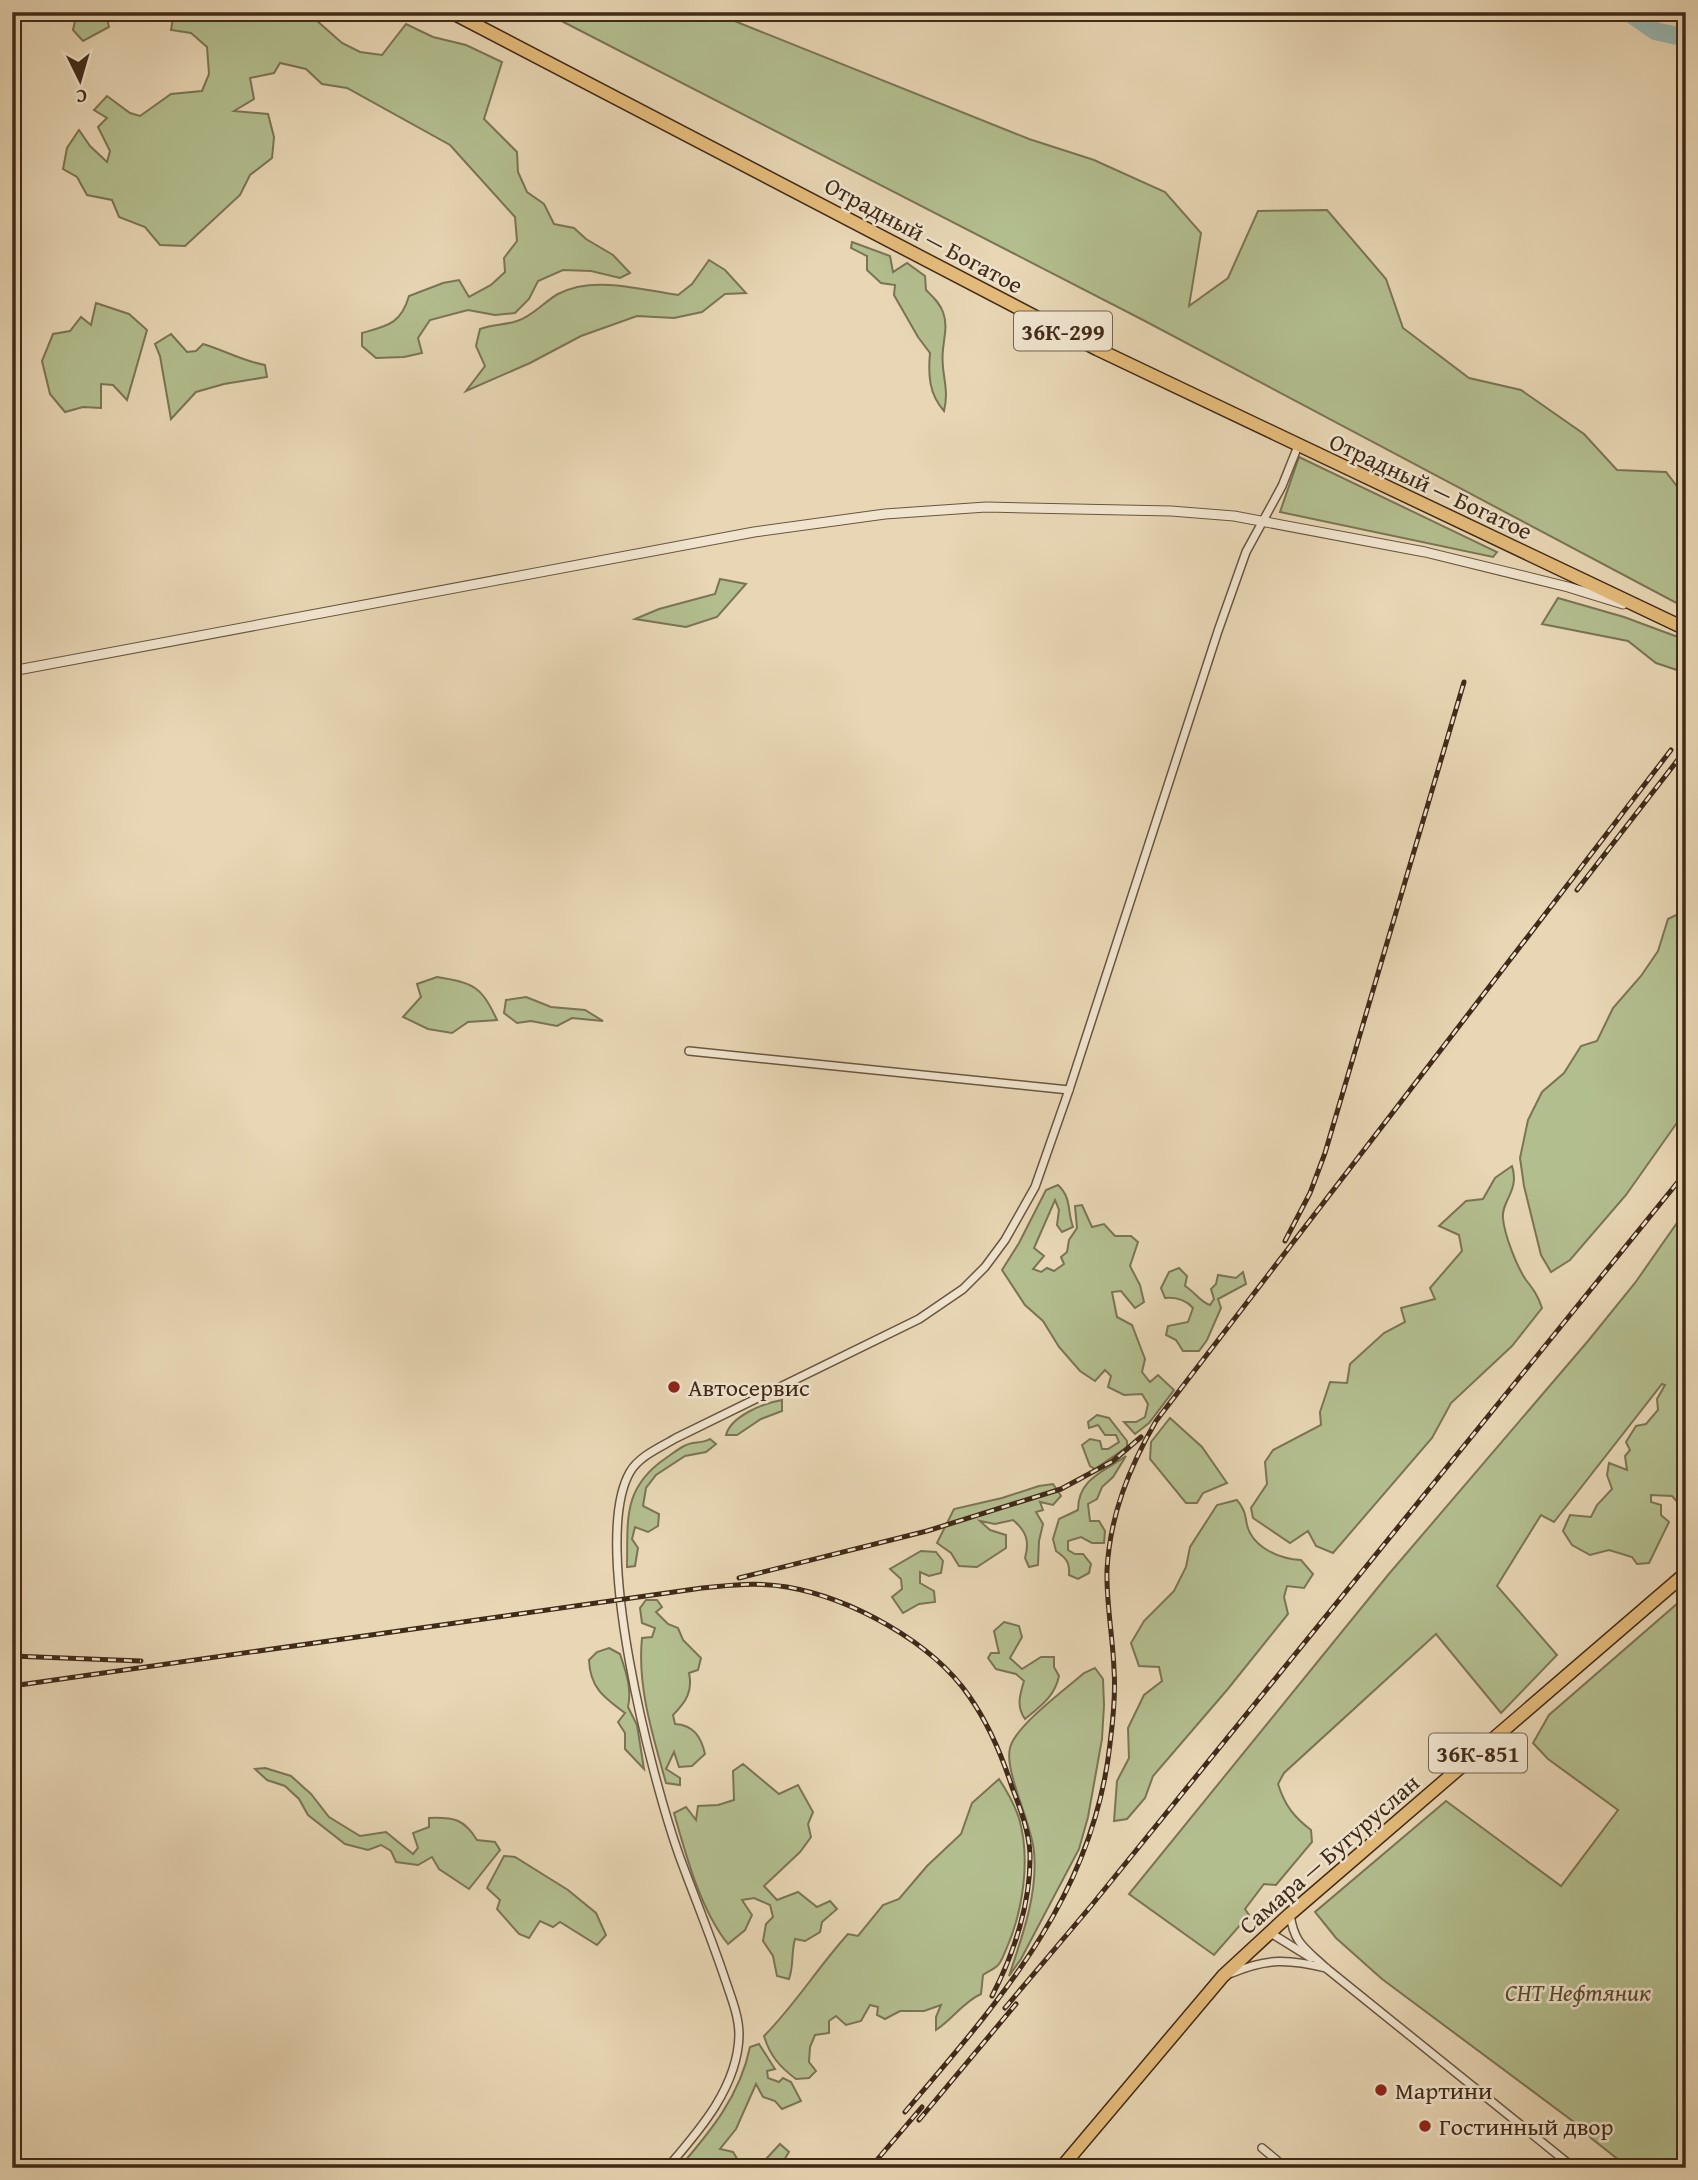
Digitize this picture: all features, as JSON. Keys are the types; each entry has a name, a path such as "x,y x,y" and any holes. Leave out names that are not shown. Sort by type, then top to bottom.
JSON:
{"main road":[{"name":"Отрадный — Богатое","path":"451,12 1097,349 1686,629"},
{"name":"Самара — Бугуруслан","path":"1223,1976 1269,1932 1686,1573"},
{"name":"36К-851","path":"1062,2168 1223,1976"}],"street":[{"path":"667,2168 695,2135 724,2088 734,2066 739,2033 734,2005 678,1853 653,1772 620,1598 617,1542 618,1512 623,1488 631,1469 649,1454 676,1438 919,1318 963,1289 985,1267 1021,1213 1035,1187 1069,1090 1246,552 1282,486 1298,446"},
{"path":"12,671 754,532 822,521 986,507 1171,511 1263,521 1425,552 1568,587 1652,613"},
{"path":"689,1051 1069,1090"},
{"path":"1290,1914 1293,1933 1300,1944 1326,1968 1574,2168"},
{"path":"1269,1932 1326,1968"},
{"path":"1223,1976 1254,1964 1278,1960 1326,1968"},
{"path":"1262,2148 1286,2168"}],"green space":[{"path":"77,12 109,12 106,14 109,27 83,41 73,30"},
{"path":"174,12 307,12 342,43 360,52 382,55 406,24 433,37 466,45 502,62 484,119 517,152 518,172 527,192 544,204 554,224 574,228 586,239 613,255 630,273 620,278 591,271 563,270 538,281 529,299 515,313 495,315 468,310 430,320 418,338 422,353 376,358 362,346 362,333 392,322 402,313 409,296 459,280 469,297 491,285 505,272 504,258 517,241 515,217 450,145 347,88 322,84 306,69 280,63 274,73 250,78 254,99 234,111 268,114 274,137 272,158 250,175 240,195 185,246 160,245 145,227 119,217 112,200 87,195 77,177 63,169 67,148 79,130 90,146 107,162 110,151 98,127 107,118 94,110 107,96 130,113 140,116 171,94 202,91 209,74 207,47 191,33 171,30"},
{"path":"544,12 712,12 1029,139 1094,160 1165,192 1201,233 1189,306 1228,278 1258,211 1327,210 1386,279 1403,328 1469,378 1521,390 1584,434 1617,470 1666,472 1686,498 1686,608 1143,320"},
{"path":"852,242 890,256 893,272 907,263 925,276 926,290 940,305 945,322 942,358 946,394 944,411 935,398 931,384 930,353 894,295 895,285 881,283 867,270 867,256 851,248"},
{"path":"709,260 725,270 746,293 725,294 702,312 674,318 637,316 581,336 530,363 466,391 485,366 476,346 480,329 523,319 558,294 586,285 617,286 678,295 692,284"},
{"path":"96,303 129,314 147,330 127,400 113,385 101,384 101,408 83,407 65,412 50,394 42,361 53,334 70,331 81,317 91,325"},
{"path":"171,334 187,352 196,351 203,344 265,365 267,377 196,392 171,419 160,356 155,344"},
{"path":"1299,457 1497,552 1493,557 1280,512"},
{"path":"720,579 746,584 717,617 686,627 635,619 659,609 715,594"},
{"path":"1558,598 1624,617 1686,640 1686,673 1656,663 1628,641 1542,624"},
{"path":"1686,910 1686,1110 1626,1195 1570,1260 1551,1272 1541,1255 1524,1186 1520,1158 1528,1120 1542,1092 1564,1073 1581,1046 1597,1041 1613,1008 1641,976 1658,951 1668,919"},
{"path":"437,977 460,981 475,988 486,1000 497,1020 468,1022 452,1033 428,1029 403,1017 421,997 417,984"},
{"path":"526,997 551,1007 585,1010 603,1021 572,1018 557,1026 531,1021 517,1023 504,1013 506,1000"},
{"path":"1512,1166 1514,1182 1503,1212 1504,1225 1519,1267 1542,1308 1512,1346 1451,1403 1432,1438 1333,1553 1316,1546 1308,1531 1290,1543 1253,1518 1251,1508 1267,1484 1265,1462 1273,1450 1321,1425 1320,1412 1330,1382 1347,1383 1350,1364 1384,1333 1405,1322 1401,1308 1435,1299 1430,1288 1462,1251 1459,1235 1439,1226 1466,1201 1483,1199 1495,1178"},
{"path":"1058,1185 1067,1200 1073,1227 1062,1232 1057,1225 1059,1210 1055,1200 1034,1248 1044,1256 1033,1269 1041,1272 1047,1268 1054,1271 1064,1264 1061,1257 1067,1252 1069,1240 1077,1228 1075,1206 1082,1205 1092,1227 1104,1224 1115,1236 1131,1236 1138,1242 1130,1266 1140,1285 1144,1302 1135,1308 1121,1291 1112,1292 1117,1317 1132,1325 1145,1359 1142,1372 1150,1382 1158,1375 1174,1390 1149,1423 1135,1434 1124,1422 1136,1422 1145,1417 1148,1404 1142,1394 1124,1395 1108,1387 1111,1376 1105,1370 1095,1381 1080,1371 1059,1347 1043,1321 1025,1305 1002,1270 1046,1190"},
{"path":"1686,1210 1686,1507 1672,1496 1651,1495 1651,1502 1661,1505 1661,1515 1669,1522 1649,1563 1637,1564 1632,1557 1609,1550 1590,1555 1572,1545 1563,1531 1570,1515 1591,1517 1597,1505 1612,1489 1607,1475 1609,1463 1627,1470 1625,1456 1630,1450 1626,1442 1636,1426 1646,1424 1658,1410 1657,1399 1665,1385 1662,1384 1554,1522 1541,1515 1497,1586 1557,1655 1501,1713 1436,1634 1284,1773 1278,1784 1281,1792 1291,1810 1311,1830 1312,1842 1276,1885 1264,1884 1245,1909 1249,1915 1214,1955 1129,1894 1388,1575 1588,1341 1635,1283"},
{"path":"1179,1268 1187,1276 1185,1286 1210,1305 1214,1299 1211,1289 1216,1284 1218,1275 1236,1278 1243,1272 1246,1284 1218,1299 1221,1308 1207,1340 1199,1351 1183,1351 1176,1340 1166,1335 1168,1326 1188,1322 1193,1308 1181,1300 1165,1298 1161,1288 1169,1272"},
{"path":"782,1400 782,1411 761,1419 737,1435 726,1435 741,1416 758,1407"},
{"path":"1097,1415 1109,1418 1127,1441 1127,1447 1095,1469 1090,1466 1082,1445 1090,1439 1100,1441 1102,1449 1108,1449 1119,1442 1116,1435 1105,1435 1098,1425 1089,1428 1088,1422"},
{"path":"1170,1418 1202,1447 1227,1483 1203,1493 1197,1503 1186,1503 1150,1459 1151,1442"},
{"path":"710,1439 716,1444 706,1452 685,1456 656,1475 646,1488 643,1506 659,1514 658,1526 648,1532 635,1527 632,1539 638,1548 635,1566 627,1567 630,1506 641,1481 652,1469 687,1444"},
{"path":"1126,1456 1113,1477 1102,1487 1097,1499 1088,1504 1090,1521 1099,1521 1105,1531 1104,1543 1092,1543 1081,1537 1068,1541 1068,1550 1083,1554 1091,1564 1089,1573 1078,1579 1069,1575 1067,1561 1056,1551 1053,1539 1059,1519 1078,1510 1082,1491 1093,1477"},
{"path":"1053,1484 1061,1496 1053,1505 1040,1502 1043,1510 1036,1512 1043,1524 1038,1565 1029,1567 1025,1558 1026,1537 1013,1520 995,1524 980,1521 990,1530 1006,1535 1006,1548 977,1567 959,1566 951,1553 937,1543 954,1509"},
{"path":"1237,1500 1243,1509 1250,1533 1261,1546 1276,1555 1301,1560 1313,1574 1304,1588 1287,1586 1284,1597 1288,1614 1153,1776 1145,1798 1127,1819 1114,1821 1117,1781 1129,1758 1128,1728 1144,1695 1162,1681 1159,1667 1139,1666 1131,1643 1144,1621 1174,1591 1186,1567 1190,1547 1217,1505"},
{"path":"921,1551 936,1552 943,1561 941,1573 929,1576 920,1572 920,1583 934,1591 935,1602 919,1604 903,1613 892,1597 902,1589 901,1579 890,1569"},
{"name":"СНТ Нефтяник","path":"1686,1596 1686,2168 1629,2168 1586,2131 1382,1979 1336,1938 1315,1912 1446,1801 1561,1886 1618,1810 1548,1759 1533,1743 1549,1715"},
{"path":"646,1600 657,1600 662,1607 656,1612 668,1624 678,1628 683,1640 701,1658 698,1670 689,1673 687,1696 673,1715 675,1724 687,1727 695,1733 705,1754 692,1766 679,1767 674,1752 666,1769 680,1778 680,1785 666,1783 647,1711 642,1675 642,1638 652,1637 655,1628 642,1623 640,1608"},
{"path":"1004,1622 1019,1626 1022,1637 1010,1658 1022,1669 1041,1657 1054,1657 1054,1667 1059,1676 1051,1695 1025,1719 1020,1705 1024,1681 1016,1674 996,1669 988,1658 991,1653 999,1653 994,1631"},
{"path":"609,1648 620,1654 626,1674 629,1687 628,1707 637,1725 644,1769 625,1749 625,1733 618,1722 625,1713 599,1691 592,1677 589,1660 597,1652"},
{"path":"1095,1668 1103,1679 1104,1705 1102,1739 1088,1817 1079,1849 1021,1959 1009,1976 1028,1915 1035,1868 1029,1827 1011,1770 1010,1748 1021,1729 1031,1719 1084,1673"},
{"path":"743,1764 779,1794 798,1785 813,1812 808,1824 811,1837 800,1852 764,1886 777,1900 798,1892 817,1907 830,1901 837,1909 822,1922 820,1932 805,1941 795,1939 789,1979 777,1976 773,1956 763,1941 766,1924 773,1917 770,1905 754,1898 742,1900 752,1915 745,1930 728,1944 718,1930 695,1881 674,1813 686,1807 696,1820 698,1806 718,1805 734,1800 733,1771"},
{"path":"265,1768 291,1776 311,1794 329,1817 360,1836 386,1832 413,1854 418,1848 413,1833 429,1827 429,1818 445,1818 463,1824 477,1840 495,1842 500,1850 469,1889 439,1869 432,1857 418,1865 396,1862 391,1851 381,1845 368,1850 345,1844 308,1815 299,1799 285,1786 267,1780 255,1769"},
{"path":"999,1779 1019,1818 1025,1868 1021,1903 1011,1936 1000,1963 983,1975 981,1994 936,2030 936,2017 941,2005 924,2011 900,2011 885,2019 877,2015 878,2007 870,2005 861,2021 846,2025 836,2016 829,2021 829,2033 815,2035 810,2047 809,2062 816,2071 809,2078 796,2079 776,2060 764,2036 848,1934 858,1936 883,1905 899,1899 927,1866 961,1834 972,1803"},
{"path":"504,1856 515,1857 568,1890 596,1913 606,1935 597,1945 560,1922 553,1927 540,1921 529,1938 519,1934 497,1909 500,1900 487,1888"},
{"path":"759,2044 775,2069 767,2071 768,2078 779,2082 783,2078 791,2082 801,2101 782,2109 775,2101 763,2097 756,2084 736,2129 720,2149 733,2152 739,2162 748,2166 753,2159 766,2159 780,2144 789,2152 779,2168 679,2168 702,2141 731,2097 739,2082 750,2047"}],"waterway":[{"path":"1628,12 1655,31 1686,38"}],"railway":[{"path":"1285,1241 1310,1193 1325,1153 1464,682"},
{"path":"905,2112 1007,1987 1063,1898 1084,1850 1100,1799 1113,1716 1115,1679 1107,1582 1112,1530 1129,1474 1156,1421 1671,750"},
{"path":"1577,890 1680,757"},
{"path":"1005,2008 1091,1906 1686,1172"},
{"path":"739,1578 927,1531 1061,1489 1113,1461 1141,1437"},
{"path":"12,1686 702,1588 765,1585 812,1593 837,1601 888,1625 934,1658 969,1696 994,1740 1024,1820 1030,1872 1020,1927 992,1996"},
{"path":"12,1656 141,1661"},
{"path":"919,2120 1016,2004"},
{"path":"870,2168 922,2107"}],"place":[{"name":"Автосервис","path":"674,1387"},
{"name":"Мартини","path":"1381,2090"},
{"name":"Гостинный двор","path":"1425,2126"}]}
